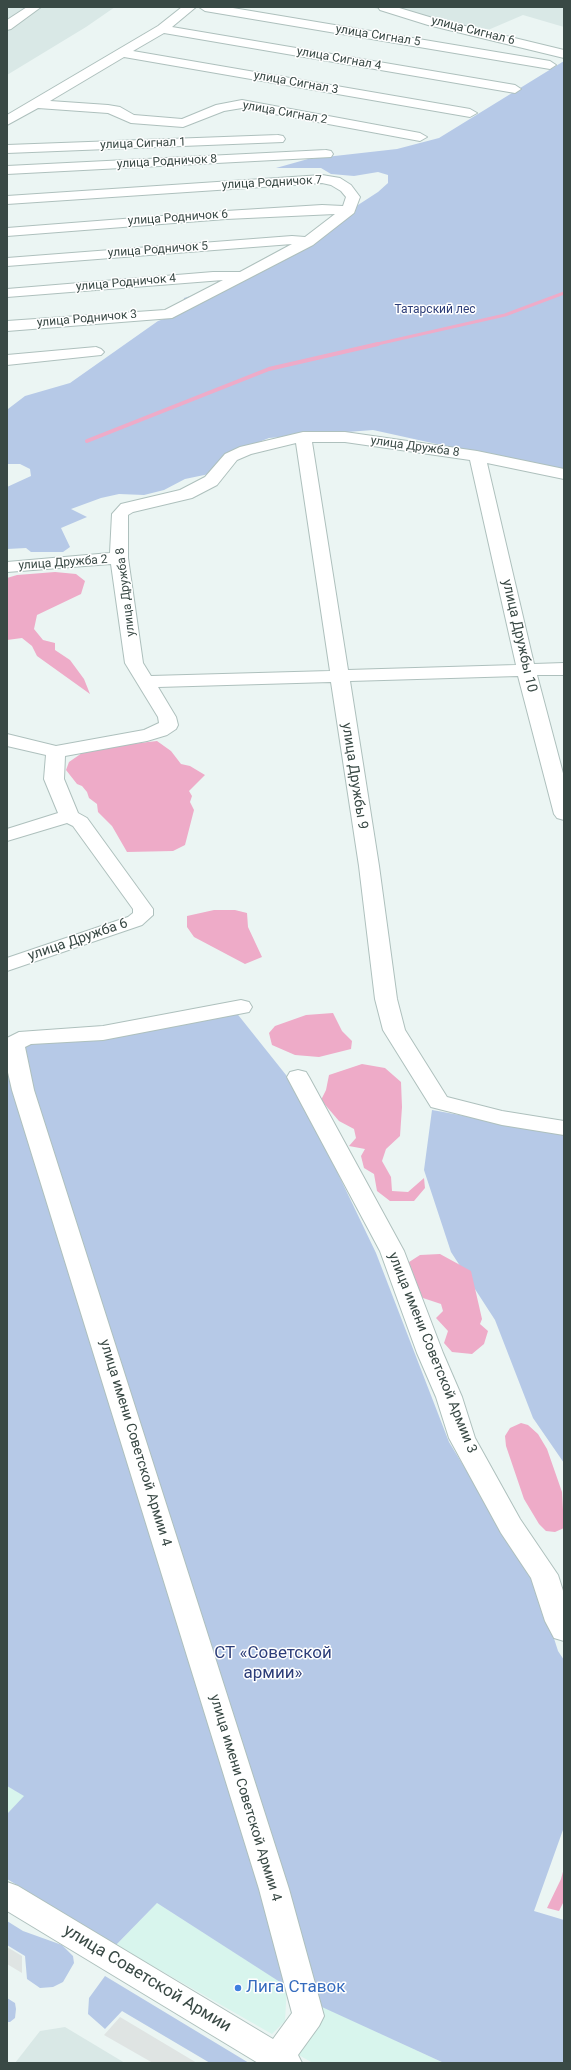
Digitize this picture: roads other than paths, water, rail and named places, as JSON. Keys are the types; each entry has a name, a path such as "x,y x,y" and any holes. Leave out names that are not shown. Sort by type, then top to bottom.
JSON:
{"street":[{"path":"7,26 36,7"},
{"path":"7,122 162,29 190,7"},
{"name":"улица Сигнал 5","path":"205,7 550,65"},
{"name":"улица Сигнал 6","path":"384,7 432,22 564,54"},
{"name":"улица Сигнал 4","path":"162,29 515,89"},
{"name":"улица Сигнал 3","path":"122,53 470,113"},
{"name":"улица Сигнал 2","path":"36,104 115,110 130,119 164,123 191,122 221,108 242,104 420,137"},
{"name":"улица Сигнал 1","path":"7,149 278,139"},
{"name":"улица Родничок 8","path":"7,170 326,154"},
{"name":"улица Родничок 7","path":"7,200 322,179 335,181 346,188 353,198 349,210"},
{"name":"улица Родничок 6","path":"7,232 233,214 322,209 349,210"},
{"path":"245,276 308,242 349,210"},
{"name":"улица Родничок 5","path":"7,262 292,240 308,242"},
{"name":"улица Родничок 4","path":"7,293 214,276 245,276"},
{"name":"улица Родничок 3","path":"7,326 158,314 167,315 245,276"},
{"path":"7,360 96,352"},
{"name":"улица Дружба 8","path":"56,752 147,735 160,731 168,725 167,717 134,663 119,558 120,514 126,508 186,494 211,481 231,457 246,450 303,437 345,437 477,456 564,474"},
{"name":"улица Дружбы 9","path":"303,437 338,676 369,866 386,999 394,1030 439,1102 502,1118 564,1128"},
{"name":"улица Дружбы 10","path":"477,456 526,670 564,814"},
{"name":"улица Дружба 2","path":"7,567 119,558"},
{"path":"146,682 564,669"},
{"path":"7,740 56,752 54,779 69,816 7,835"},
{"name":"улица Дружба 6","path":"7,965 135,921 143,915 143,909 80,822 69,816"},
{"name":"улица имени Советской Армии 4","path":"241,1007 103,1033 28,1037 13,1044 23,1090 274,1889 308,2016 282,2061"},
{"name":"улица имени Советской Армии 3","path":"298,1077 392,1251 430,1353 449,1397 462,1438 510,1526 544,1575 559,1621 564,1630"},
{"name":"улица Советской Армии","path":"7,1895 282,2061"}],"waterway":[{"path":"373,345 505,315 564,293"},
{"path":"87,441 269,369 378,344"}],"place":[{"name":"Лига Ставок","path":"238,1988"}],"park label":[{"name":"Татарский лес","path":"435,310"},
{"name":"СТ «Советской армии»","path":"273,1664"}]}
